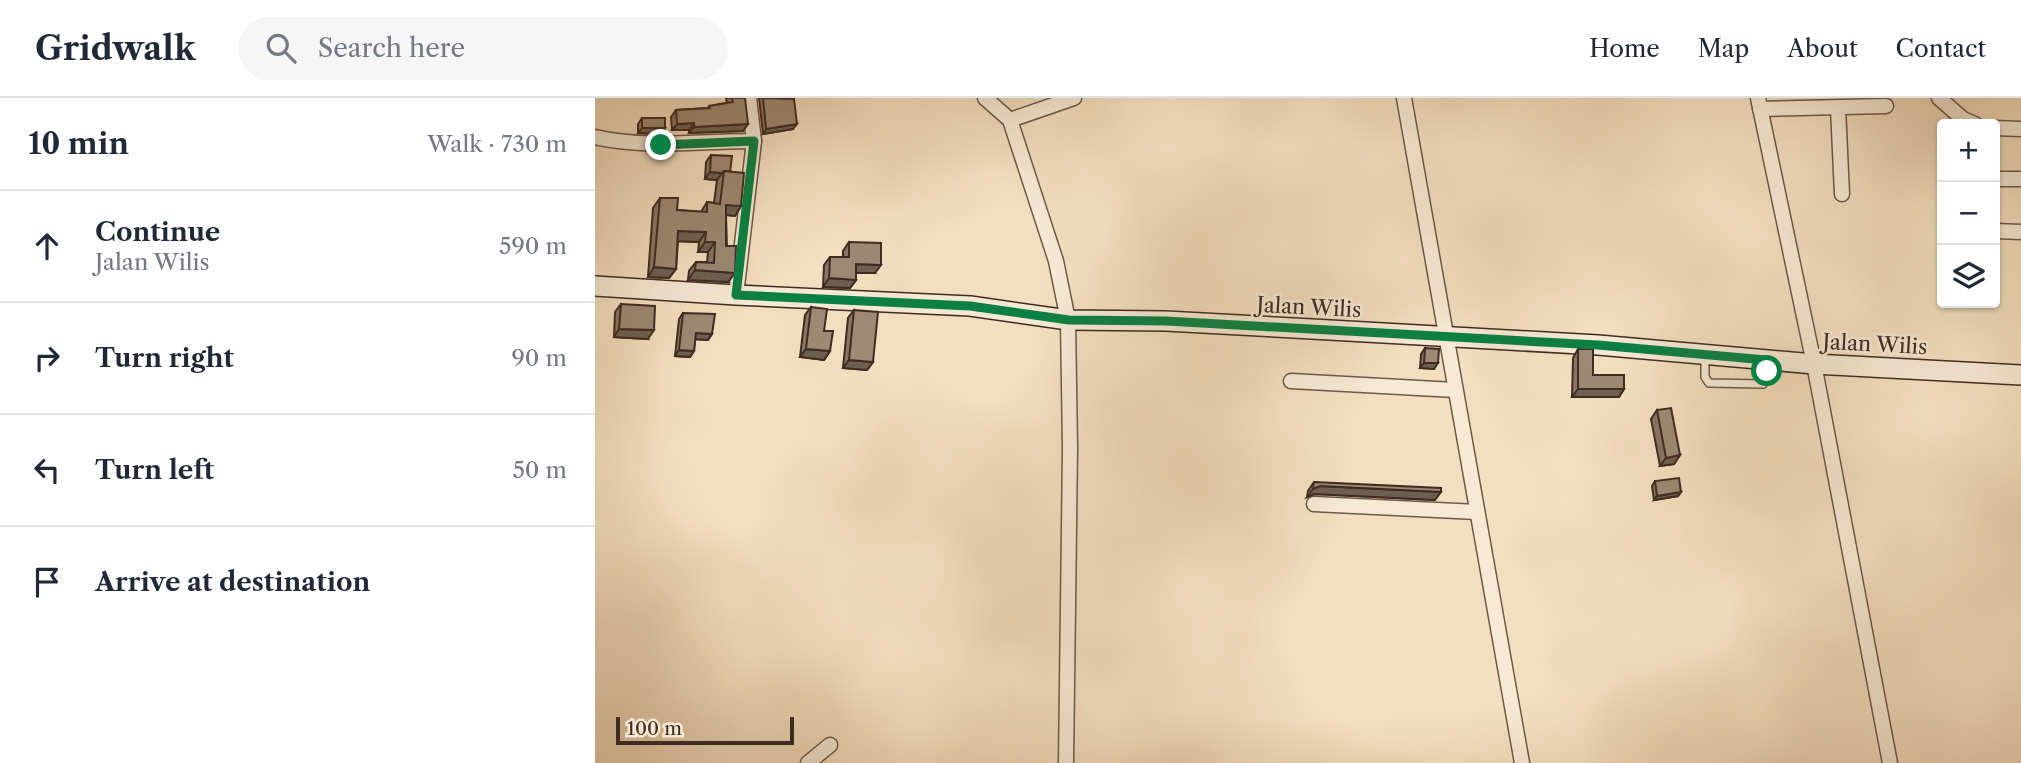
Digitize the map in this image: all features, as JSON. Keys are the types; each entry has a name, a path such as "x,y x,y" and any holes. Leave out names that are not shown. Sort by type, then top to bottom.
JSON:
{"main road":[{"name":"Jalan Wilis","path":"595,286 970,306 1069,320 1166,321 1598,345 1814,364 2021,375"}],"street":[{"path":"736,295 754,141 749,98"},
{"path":"985,98 1010,120 1056,261 1069,320 1066,763"},
{"path":"1010,120 1048,103 1074,98"},
{"path":"1404,98 1522,763"},
{"path":"1943,100 1963,119"},
{"path":"1887,106 1838,108 1759,104 1814,364 1891,763"},
{"path":"1838,108 1842,194"},
{"path":"2000,128 2021,129"},
{"path":"595,136 635,144 661,145 754,141"},
{"path":"2000,178 2021,179"},
{"path":"2000,231 2021,232"},
{"path":"1291,381 1455,390"},
{"path":"1314,504 1477,512"},
{"path":"808,763 830,745"}],"lane":[{"path":"1706,356 1705,377 1709,383 1723,384 1763,384 1766,379 1766,360"}],"building":[{"path":"732,98 745,98 748,124 694,127 694,123 677,124 676,110 710,108 709,106 733,102"},
{"path":"763,98 794,99 797,124 766,129"},
{"path":"642,118 665,118 665,128 642,128"},
{"path":"711,155 732,156 730,172 710,172"},
{"path":"724,171 744,173 741,206 726,205 726,246 736,246 735,273 695,270 696,262 714,263 715,242 705,242 706,232 678,231 676,269 654,267 660,198 678,198 677,210 707,212 707,202 720,204"},
{"path":"849,242 881,243 881,265 856,264 856,280 829,278 830,257 849,257"},
{"path":"621,304 655,306 654,330 619,329"},
{"path":"811,307 827,309 824,331 833,331 830,351 806,349"},
{"path":"854,310 878,312 873,362 849,360"},
{"path":"683,313 715,314 712,334 696,333 694,351 679,350"},
{"path":"1425,348 1439,349 1438,363 1424,363"},
{"path":"1578,349 1593,349 1593,375 1624,375 1624,389 1578,389"},
{"path":"1671,408 1680,455 1666,458 1657,410"},
{"path":"1679,478 1681,492 1657,496 1655,481"},
{"path":"1314,482 1441,488 1441,492 1320,486 1313,489"}],"route":[{"path":"661,145 754,141 736,295 970,306 1069,320 1166,321 1598,345 1766,360 1767,371"}]}
